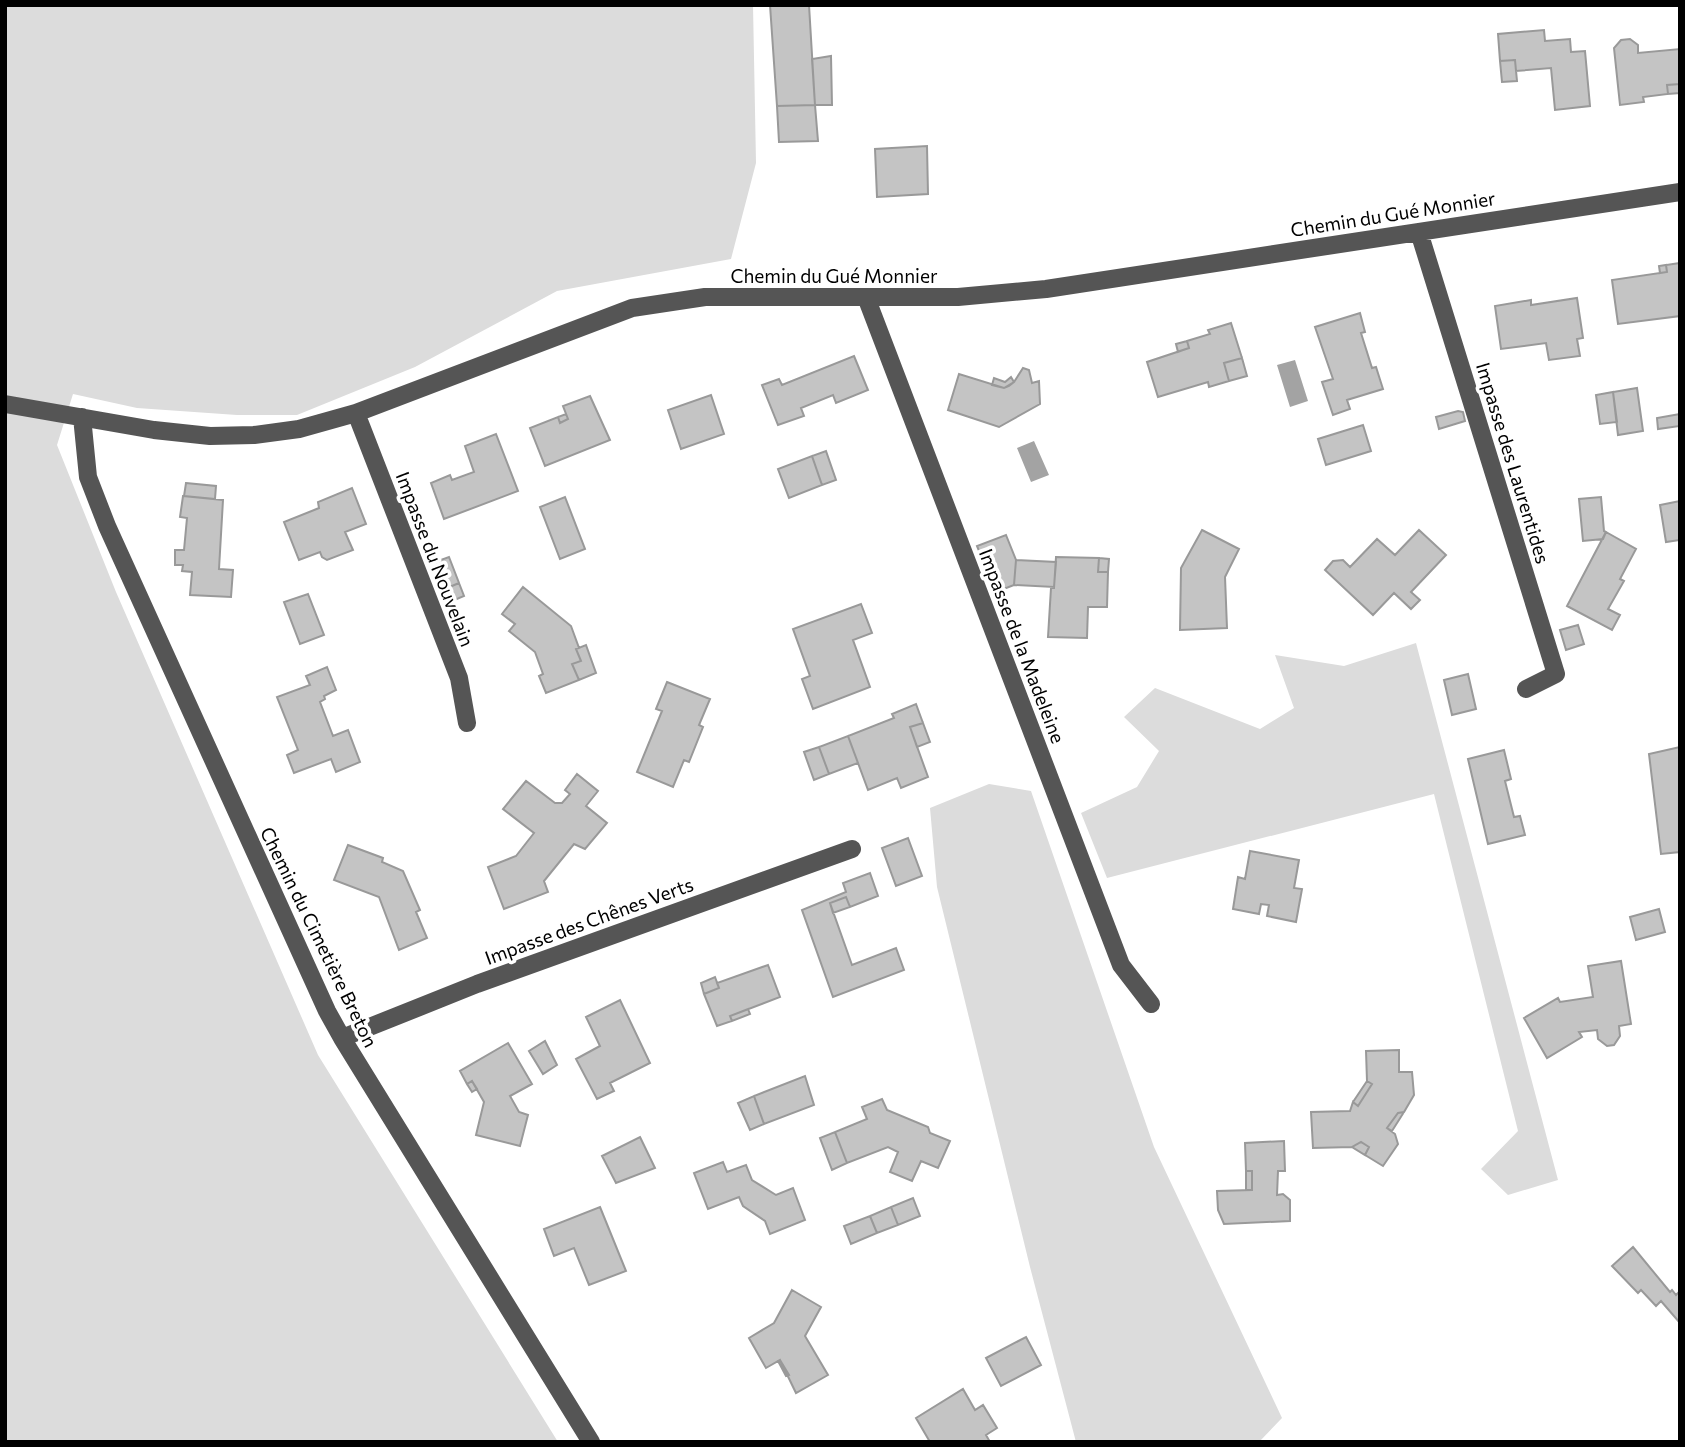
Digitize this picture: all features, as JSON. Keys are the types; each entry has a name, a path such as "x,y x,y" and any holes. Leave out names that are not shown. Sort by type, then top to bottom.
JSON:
{"street":[{"name":"Chemin du Gué Monnier","path":"5,404 154,430 210,436 254,435 299,429 356,413 632,308 705,297 958,297 1046,289 1680,192"},
{"name":"Impasse des Laurentides","path":"1419,232 1556,674 1526,689"},
{"name":"Impasse de la Madeleine","path":"866,297 1121,965 1150,1004"},
{"name":"Impasse du Nouvelain","path":"356,413 459,678 467,723"},
{"name":"Chemin du Cimetière Breton","path":"82,417 88,477 107,526 266,881 342,1038 591,1442"},
{"name":"Impasse des Chênes Verts","path":"342,1038 477,984 852,849"}],"shaded area":[{"path":"5,5 753,5 756,163 731,259 557,291 415,367 297,415 237,415 137,408 73,394 57,445 116,592 318,1055 558,1442 5,1442"},
{"path":"1295,360 1308,401 1290,407 1277,365"},
{"path":"1034,441 1049,475 1031,482 1017,448"},
{"path":"1416,643 1558,1180 1508,1195 1481,1169 1518,1131 1434,794 1107,878 1081,813 1137,787 1159,751 1124,717 1155,688 1260,729 1294,708 1275,655 1344,666"},
{"path":"989,784 1031,791 1154,1147 1282,1418 1259,1442 1076,1442 1030,1267 937,887 930,808"}],"building":[{"path":"770,5 809,5 815,105 777,106"},
{"path":"1544,30 1545,41 1570,39 1571,52 1585,51 1590,106 1555,110 1551,68 1516,71 1515,60 1500,61 1498,34"},
{"path":"1630,39 1638,45 1638,53 1680,49 1680,84 1667,85 1668,94 1643,97 1644,102 1620,105 1614,48 1621,40"},
{"path":"831,56 832,105 815,105 812,59"},
{"path":"1515,60 1517,81 1502,82 1500,61"},
{"path":"1680,84 1680,93 1668,94 1667,85"},
{"path":"815,105 818,141 779,142 777,106"},
{"path":"927,146 928,194 877,197 875,149"},
{"path":"1680,263 1680,316 1618,324 1612,280 1667,272 1666,265"},
{"path":"1666,265 1667,272 1660,273 1659,266"},
{"path":"1577,298 1583,338 1577,339 1580,356 1549,360 1546,343 1501,349 1495,306 1531,300 1531,305"},
{"path":"1360,313 1365,332 1361,333 1372,368 1376,367 1383,389 1347,400 1350,409 1333,415 1322,382 1333,379 1315,327"},
{"path":"1231,323 1242,358 1224,363 1229,381 1209,387 1208,382 1158,397 1147,362 1189,348 1187,341 1210,334 1208,330"},
{"path":"1187,341 1189,348 1178,352 1176,344"},
{"path":"854,356 868,390 836,403 833,395 801,408 804,416 778,425 762,385 779,379 782,385"},
{"path":"1242,358 1247,376 1229,381 1224,363"},
{"path":"1023,368 1029,370 1032,383 1039,381 1040,404 999,427 948,410 959,374 1004,388 1014,382"},
{"path":"1011,377 1014,382 1009,386 1004,388 992,385 994,378 1005,382"},
{"path":"1637,388 1643,431 1618,435 1613,392"},
{"path":"1613,392 1617,422 1600,424 1596,395"},
{"path":"711,395 724,434 681,449 668,410"},
{"path":"590,396 610,440 545,466 530,428 558,417 560,423 568,419 563,406"},
{"path":"1463,412 1465,421 1439,429 1436,417"},
{"path":"566,414 568,419 560,423 558,417"},
{"path":"1680,414 1680,426 1658,429 1657,418"},
{"path":"1363,425 1371,451 1326,465 1318,439"},
{"path":"496,434 518,491 444,519 431,483 450,475 452,480 474,472 465,446"},
{"path":"826,451 836,480 822,485 812,456"},
{"path":"812,456 822,485 789,498 778,469"},
{"path":"186,483 216,486 215,499 184,496"},
{"path":"352,488 366,524 345,532 353,550 327,560 320,552 299,560 284,522 319,508 318,502"},
{"path":"183,496 223,500 219,569 233,570 231,597 190,595 192,572 182,571 183,565 175,565 175,550 184,550 187,518 180,517"},
{"path":"565,497 585,549 560,559 540,507"},
{"path":"1601,497 1606,532 1603,539 1583,541 1579,499"},
{"path":"1680,501 1680,540 1666,542 1660,505"},
{"path":"1202,530 1239,549 1225,577 1227,628 1180,630 1181,568"},
{"path":"1419,530 1446,555 1411,592 1420,600 1411,609 1394,593 1373,615 1325,570 1333,561 1343,560 1350,567 1377,539 1395,555"},
{"path":"1606,532 1636,549 1620,579 1624,581 1608,609 1620,615 1612,630 1567,606"},
{"path":"1006,535 1016,560 1014,585 996,592 977,546"},
{"path":"449,557 459,583 445,589 435,562"},
{"path":"1056,557 1099,558 1098,572 1108,572 1107,607 1088,607 1087,638 1048,637"},
{"path":"1099,558 1109,559 1108,572 1098,572"},
{"path":"1016,560 1056,562 1054,587 1014,585"},
{"path":"459,583 464,596 450,602 445,589"},
{"path":"523,587 571,626 581,661 572,664 579,680 546,693 539,676 543,674 535,652 509,631 515,624 502,614"},
{"path":"308,594 324,635 300,644 284,602"},
{"path":"861,604 872,633 853,640 870,687 813,709 802,679 810,676 793,629"},
{"path":"1578,625 1584,644 1566,650 1560,630"},
{"path":"586,645 596,673 579,680 572,664 581,661 576,649"},
{"path":"327,667 336,690 324,696 325,699 320,702 333,736 348,730 360,762 336,772 331,759 294,773 287,755 298,750 277,697 310,685 306,676"},
{"path":"1468,674 1476,709 1452,715 1444,680"},
{"path":"667,682 710,699 699,725 703,727 689,762 684,760 673,787 637,772 662,711 656,709"},
{"path":"916,704 923,723 910,727 928,777 901,788 897,778 868,790 848,736 894,718 892,714"},
{"path":"923,723 930,742 917,747 910,727"},
{"path":"848,736 858,763 829,774 819,747"},
{"path":"819,747 829,774 814,780 804,752"},
{"path":"1680,747 1680,852 1661,854 1649,754"},
{"path":"1504,750 1511,779 1505,781 1514,817 1520,816 1525,835 1488,844 1468,759"},
{"path":"577,774 598,791 586,806 607,823 585,849 574,844 544,881 548,892 504,909 488,867 516,856 534,833 503,809 526,781 555,803 562,803 570,794 565,790"},
{"path":"908,838 922,876 896,886 882,848"},
{"path":"348,845 383,858 382,862 403,871 420,910 416,912 427,938 399,950 379,897 334,880"},
{"path":"1250,851 1299,860 1294,888 1302,889 1296,922 1267,916 1269,905 1261,904 1259,914 1233,909 1238,877 1245,879"},
{"path":"870,873 878,896 850,907 846,897 830,903 852,965 896,948 904,970 833,997 802,910 846,892 843,883"},
{"path":"846,897 850,907 833,913 830,903"},
{"path":"1659,909 1665,932 1636,940 1630,917"},
{"path":"1621,961 1631,1024 1619,1026 1620,1036 1614,1045 1607,1046 1598,1039 1597,1030 1579,1032 1582,1037 1547,1058 1524,1018 1558,998 1560,1002 1593,997 1588,966"},
{"path":"768,965 780,997 730,1016 732,1021 717,1026 704,994 719,988 717,983"},
{"path":"715,977 719,988 704,994 701,983"},
{"path":"620,1000 650,1063 610,1083 614,1091 597,1099 576,1059 600,1046 586,1017"},
{"path":"748,1009 750,1014 732,1021 730,1016"},
{"path":"545,1041 557,1065 543,1074 529,1051"},
{"path":"508,1043 532,1084 510,1096 519,1112 528,1115 520,1146 476,1135 484,1102 472,1081 467,1084 460,1071"},
{"path":"1399,1050 1399,1072 1412,1072 1414,1095 1404,1112 1398,1113 1387,1128 1395,1134 1398,1144 1383,1166 1365,1155 1369,1147 1361,1142 1352,1147 1313,1148 1311,1112 1350,1111 1353,1102 1358,1106 1372,1084 1367,1081 1366,1051"},
{"path":"805,1076 814,1105 764,1124 754,1096"},
{"path":"472,1081 477,1089 472,1092 467,1084"},
{"path":"1367,1081 1372,1084 1358,1106 1353,1102"},
{"path":"754,1096 764,1124 750,1130 738,1103"},
{"path":"882,1099 887,1110 928,1127 930,1133 950,1141 938,1168 921,1161 912,1181 890,1172 898,1152 888,1147 847,1163 835,1132 867,1119 862,1107"},
{"path":"1404,1112 1392,1131 1387,1128 1398,1113"},
{"path":"835,1132 847,1163 832,1170 820,1138"},
{"path":"640,1137 655,1168 616,1183 602,1156"},
{"path":"1284,1141 1285,1171 1278,1171 1277,1195 1283,1194 1290,1200 1290,1221 1224,1224 1218,1210 1217,1191 1252,1190 1252,1171 1246,1171 1245,1143"},
{"path":"1361,1142 1369,1147 1365,1155 1352,1147"},
{"path":"723,1162 727,1172 746,1165 752,1180 776,1195 793,1188 805,1220 770,1234 765,1221 743,1206 739,1197 708,1209 694,1173"},
{"path":"1246,1171 1252,1171 1252,1190 1246,1190"},
{"path":"913,1198 920,1216 898,1225 891,1207"},
{"path":"600,1207 626,1271 589,1285 574,1248 554,1256 544,1229"},
{"path":"891,1207 898,1225 877,1233 870,1216"},
{"path":"870,1216 877,1233 851,1244 844,1226"},
{"path":"1633,1247 1670,1292 1672,1290 1676,1295 1680,1291 1680,1323 1661,1301 1656,1306 1641,1290 1638,1293 1612,1266"},
{"path":"792,1290 821,1307 805,1336 828,1375 796,1393 780,1360 766,1368 749,1338 774,1323"},
{"path":"1026,1337 1041,1365 1001,1386 986,1358"},
{"path":"780,1360 789,1375 786,1376 778,1361"},
{"path":"963,1389 975,1410 983,1405 997,1428 986,1435 990,1442 930,1442 916,1418"}]}
